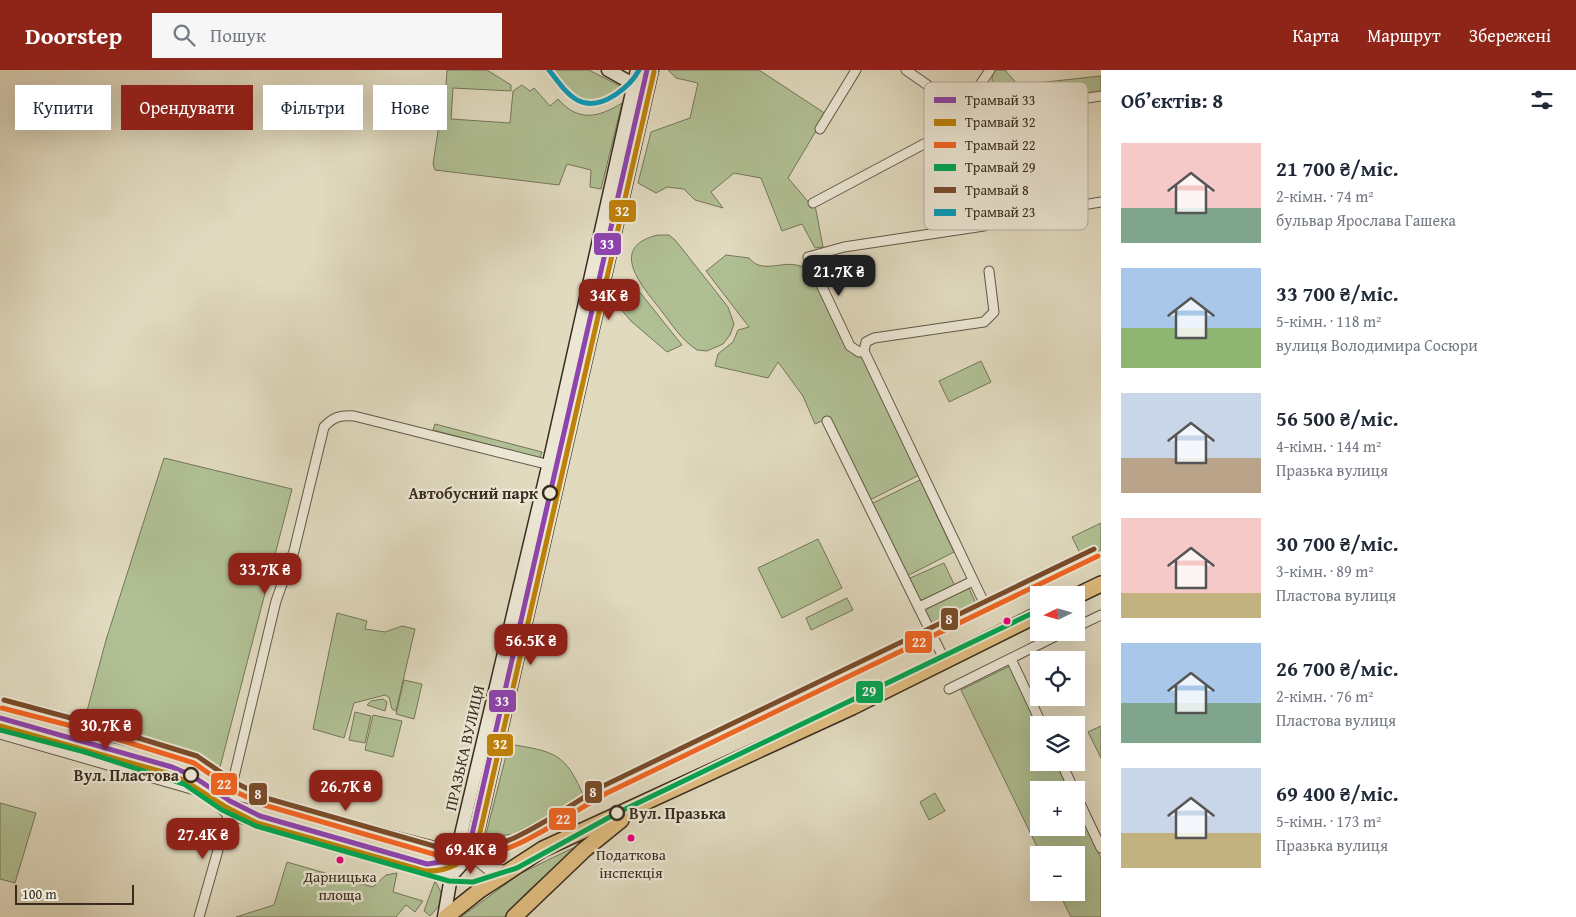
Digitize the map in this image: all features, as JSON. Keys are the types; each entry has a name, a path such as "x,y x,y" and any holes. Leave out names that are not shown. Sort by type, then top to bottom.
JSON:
{"main road":[{"path":"1085,592 1101,584"},
{"path":"445,917 480,890 543,849 945,661 1030,618"},
{"path":"514,917 584,850 625,816 651,800"}],"street":[{"path":"608,70 634,84"},
{"name":"ПРАЗЬКА ВУЛИЦЯ","path":"445,917 456,852 548,465 608,191 637,70"},
{"name":"ПРАЗЬКА ВУЛИЦЯ","path":"451,877 470,855 498,748 652,70"},
{"path":"820,129 856,70"},
{"path":"906,70 924,83"},
{"path":"982,82 990,70"},
{"path":"1088,98 1101,96"},
{"path":"813,203 924,144"},
{"path":"608,191 623,193"},
{"path":"1088,204 1101,202"},
{"path":"864,351 859,352 850,346 808,256 844,247 947,230"},
{"path":"986,607 864,351 866,342 874,338 976,323 990,318 994,312 989,271"},
{"path":"198,917 228,815 230,794 276,600 294,552 324,427 330,421 342,415 354,416 562,468"},
{"path":"827,421 945,661"},
{"path":"919,607 973,580"},
{"path":"1085,623 1101,615"},
{"path":"950,689 1046,641"},
{"path":"1011,659 1038,716"},
{"path":"0,734 205,793 230,794 470,855 487,869 509,870"},
{"path":"205,793 228,815 451,877"},
{"path":"1085,814 1101,848"}],"green space":[{"path":"447,70 487,70 511,85 511,91 453,88 451,119 510,123 513,91 522,85 530,91 534,88 550,106 558,99 573,111 581,114 588,115 605,112 622,103 601,189 590,187 591,170 567,164 559,185 435,170 433,164 438,130 447,130"},
{"path":"546,70 589,70 622,87 616,96 606,103 587,106 571,99"},
{"path":"668,70 759,70 826,114 788,178 811,205 815,205 823,247 815,248 802,224 782,231 761,178 734,173 711,192 723,208 695,200 684,189 667,187 656,193 638,183 651,132 690,118 698,83 676,78"},
{"path":"995,70 1005,70 1015,82 993,82"},
{"path":"1101,76 1101,93 1088,95 1088,82 1046,82"},
{"path":"658,235 669,235 676,241 728,307 734,324 730,335 723,344 707,351 697,350 691,346 677,331 638,279 631,258 634,248 643,241"},
{"path":"726,255 749,258 755,264 762,266 794,265 810,272 824,296 849,349 854,355 865,357 919,475 870,500 824,420 815,424 803,396 778,362 768,378 715,366 718,354 733,342 738,330 749,327 706,271"},
{"path":"638,290 682,345 667,352 631,321 618,306"},
{"path":"981,361 991,382 949,402 939,381"},
{"path":"435,424 542,452 540,458 433,430"},
{"path":"164,458 292,489 219,771 103,740 83,726 106,640"},
{"path":"920,480 954,552 907,576 871,504"},
{"path":"1101,523 1101,550 1083,559 1072,537"},
{"path":"818,539 842,588 782,618 758,568"},
{"path":"944,563 955,586 924,601 918,599 908,579"},
{"path":"969,588 977,606 975,611 938,629 932,629 924,613 926,605"},
{"path":"847,598 853,610 811,630 806,618"},
{"path":"337,613 367,621 365,629 385,632 402,626 415,629 396,711 392,709 389,697 385,695 354,703 344,738 313,729"},
{"path":"1010,666 1034,716 1030,716 1030,771 1060,771 1065,781 1030,781 1030,832 961,690"},
{"path":"404,680 422,684 414,719 396,714"},
{"path":"383,699 387,702 385,711 367,705 371,701"},
{"path":"355,712 371,716 365,743 349,740"},
{"path":"373,715 402,721 393,757 365,750"},
{"path":"1101,726 1101,758 1088,732"},
{"path":"509,744 537,749 557,757 571,771 584,797 513,834 485,838"},
{"path":"935,793 945,811 929,820 920,802"},
{"path":"0,803 36,813 15,883 0,879"},
{"path":"1085,825 1101,858 1101,917 1071,917 1063,901 1085,901 1085,846 1037,846 1032,836 1085,836"},
{"path":"521,841 523,844 487,862 483,850"},
{"path":"577,846 525,894 504,917 461,917 521,873"},
{"path":"287,862 373,887 386,875 397,873 393,892 423,901 415,912 406,905 396,917 236,917 274,905"},
{"path":"435,881 442,894 439,906 430,916 424,911"}],"tram line":[{"name":"23","path":"549,70 570,94 577,100 585,103 603,101 615,95 632,81 639,70"},
{"name":"33","path":"0,718 172,767 191,775 230,801 260,816 427,864 453,858 463,850 471,839 647,70"},
{"name":"32","path":"0,726 170,774 257,823 425,871 442,870 456,864 469,855 478,841 654,72"},
{"name":"8","path":"4,700 93,724 197,756 238,784 266,798 455,852 475,850 494,846 514,838 603,786 1094,549"},
{"name":"22","path":"2,708 91,731 194,763 234,791 264,805 454,860 474,858 514,846 607,793 1098,556"},
{"name":"29","path":"0,730 85,752 184,784 222,810 256,826 449,881 473,882 517,868 617,813 1030,614"}],"place":[{"name":"Автобусний парк","path":"550,493"},
{"name":"Вул. Пластова","path":"191,775"},
{"name":"Вул. Празька","path":"617,813"},
{"name":"Податкова інспекція","path":"631,838"},
{"name":"Дарницька площа","path":"340,860"}]}
